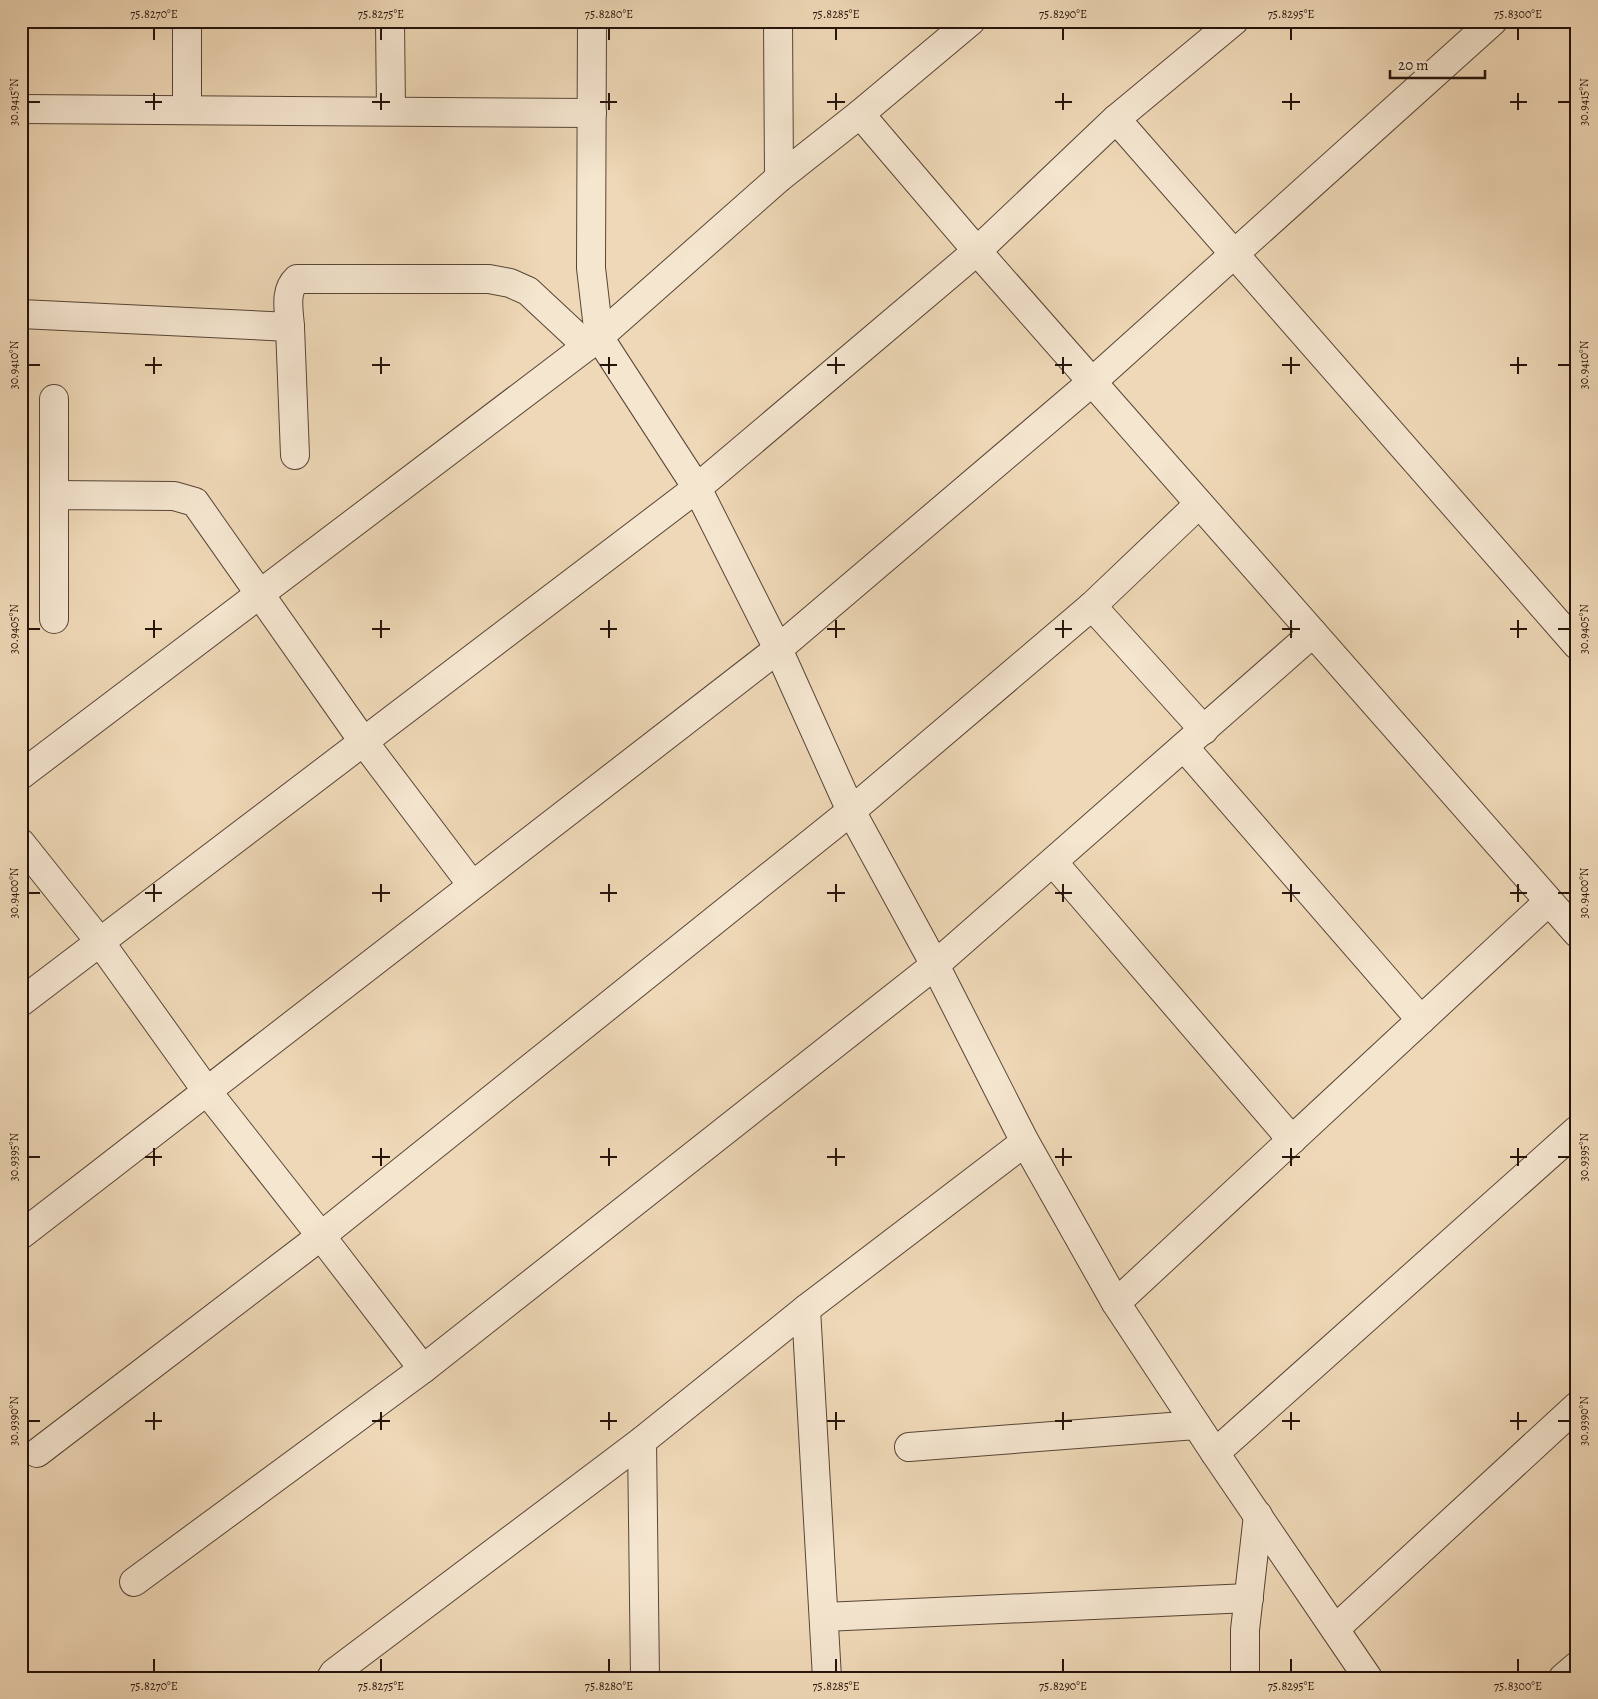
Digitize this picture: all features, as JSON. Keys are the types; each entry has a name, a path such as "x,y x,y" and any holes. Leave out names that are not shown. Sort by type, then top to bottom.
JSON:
{"street":[{"path":"187,21 187,110"},
{"path":"390,21 391,111"},
{"path":"592,21 591,268 593,342"},
{"path":"778,21 779,178"},
{"path":"21,775 593,342 779,178 860,114 970,21"},
{"path":"21,1002 697,488 977,251 1116,119 1234,21"},
{"path":"21,1235 778,649 1093,381 1493,21"},
{"path":"21,109 592,113"},
{"path":"860,114 977,251 1577,933"},
{"path":"1116,119 1577,645"},
{"path":"295,455 288,295 291,285 298,279 489,279 510,283 528,291 593,342 697,488 778,649 851,811 935,965 1025,1142 1116,1303 1214,1453 1368,1678"},
{"path":"21,314 290,327"},
{"path":"54,399 54,619"},
{"path":"54,495 174,496 195,502 258,595 363,741 472,885"},
{"path":"37,1453 321,1236 851,811 1092,606 1199,504"},
{"path":"1092,606 1194,738 1421,1020"},
{"path":"134,1582 423,1369 935,965 1313,634"},
{"path":"21,843 100,942 206,1090 423,1369"},
{"path":"1053,862 1292,1140"},
{"path":"1116,1303 1548,902"},
{"path":"1214,1453 1577,1130"},
{"path":"331,1678 342,1667 642,1441 806,1309 1025,1142"},
{"path":"806,1309 827,1678"},
{"path":"1335,1629 1577,1406"},
{"path":"909,1447 1196,1425"},
{"path":"642,1441 645,1678"},
{"path":"1245,1678 1249,1598 1258,1515"},
{"path":"824,1617 1249,1598"}]}
